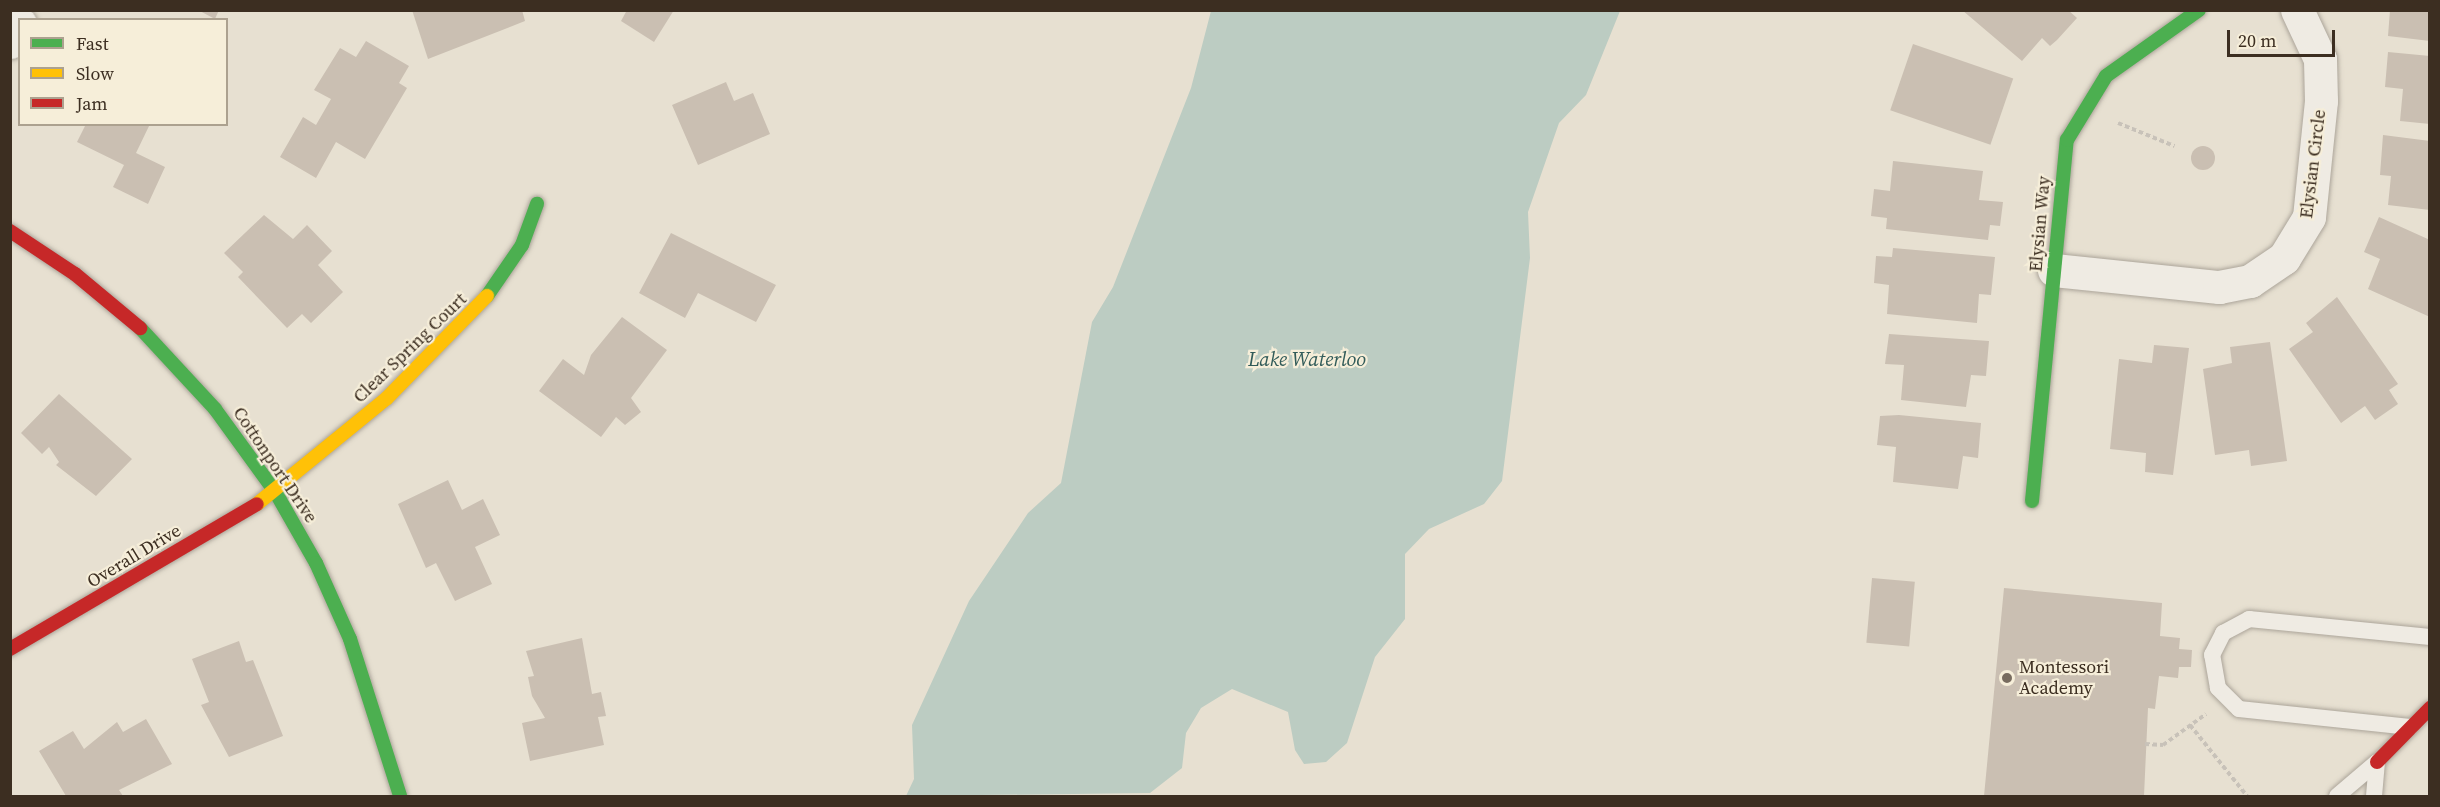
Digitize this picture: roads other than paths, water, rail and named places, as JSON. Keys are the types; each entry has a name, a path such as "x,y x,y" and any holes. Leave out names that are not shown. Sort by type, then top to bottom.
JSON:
{"street":[{"name":"Elysian Way","path":"2032,501 2065,152 2081,111 2119,64 2199,10"},
{"name":"Elysian Circle","path":"2054,270 2219,287 2250,281 2284,258 2309,217 2321,101 2320,59 2296,10"},
{"path":"10,42 18,28"},
{"name":"Clear Spring Court","path":"276,493 387,398 490,295 511,267 537,204"},
{"name":"Cottonport Drive","path":"10,231 75,274 156,341 215,409 276,493 316,563 350,639 399,796"},
{"name":"Overall Drive","path":"10,649 276,493"},
{"path":"2377,762 2430,708"}],"lane":[{"path":"2411,727 2249,712 2226,699 2211,669 2213,649 2223,633 2249,619 2430,637"},
{"path":"2337,796 2377,762"},
{"path":"2374,796 2377,762"}],"water":[{"name":"Lake Waterloo","path":"1211,11 1620,11 1586,95 1559,123 1528,212 1530,258 1502,481 1484,504 1429,529 1405,554 1405,619 1375,657 1347,743 1326,762 1304,764 1295,750 1288,712 1232,689 1201,708 1186,733 1182,768 1150,793 906,796 914,779 912,725 969,601 1028,513 1061,483 1092,322 1113,287 1191,88"}],"place":[{"name":"Montessori Academy","path":"2007,678"}]}
